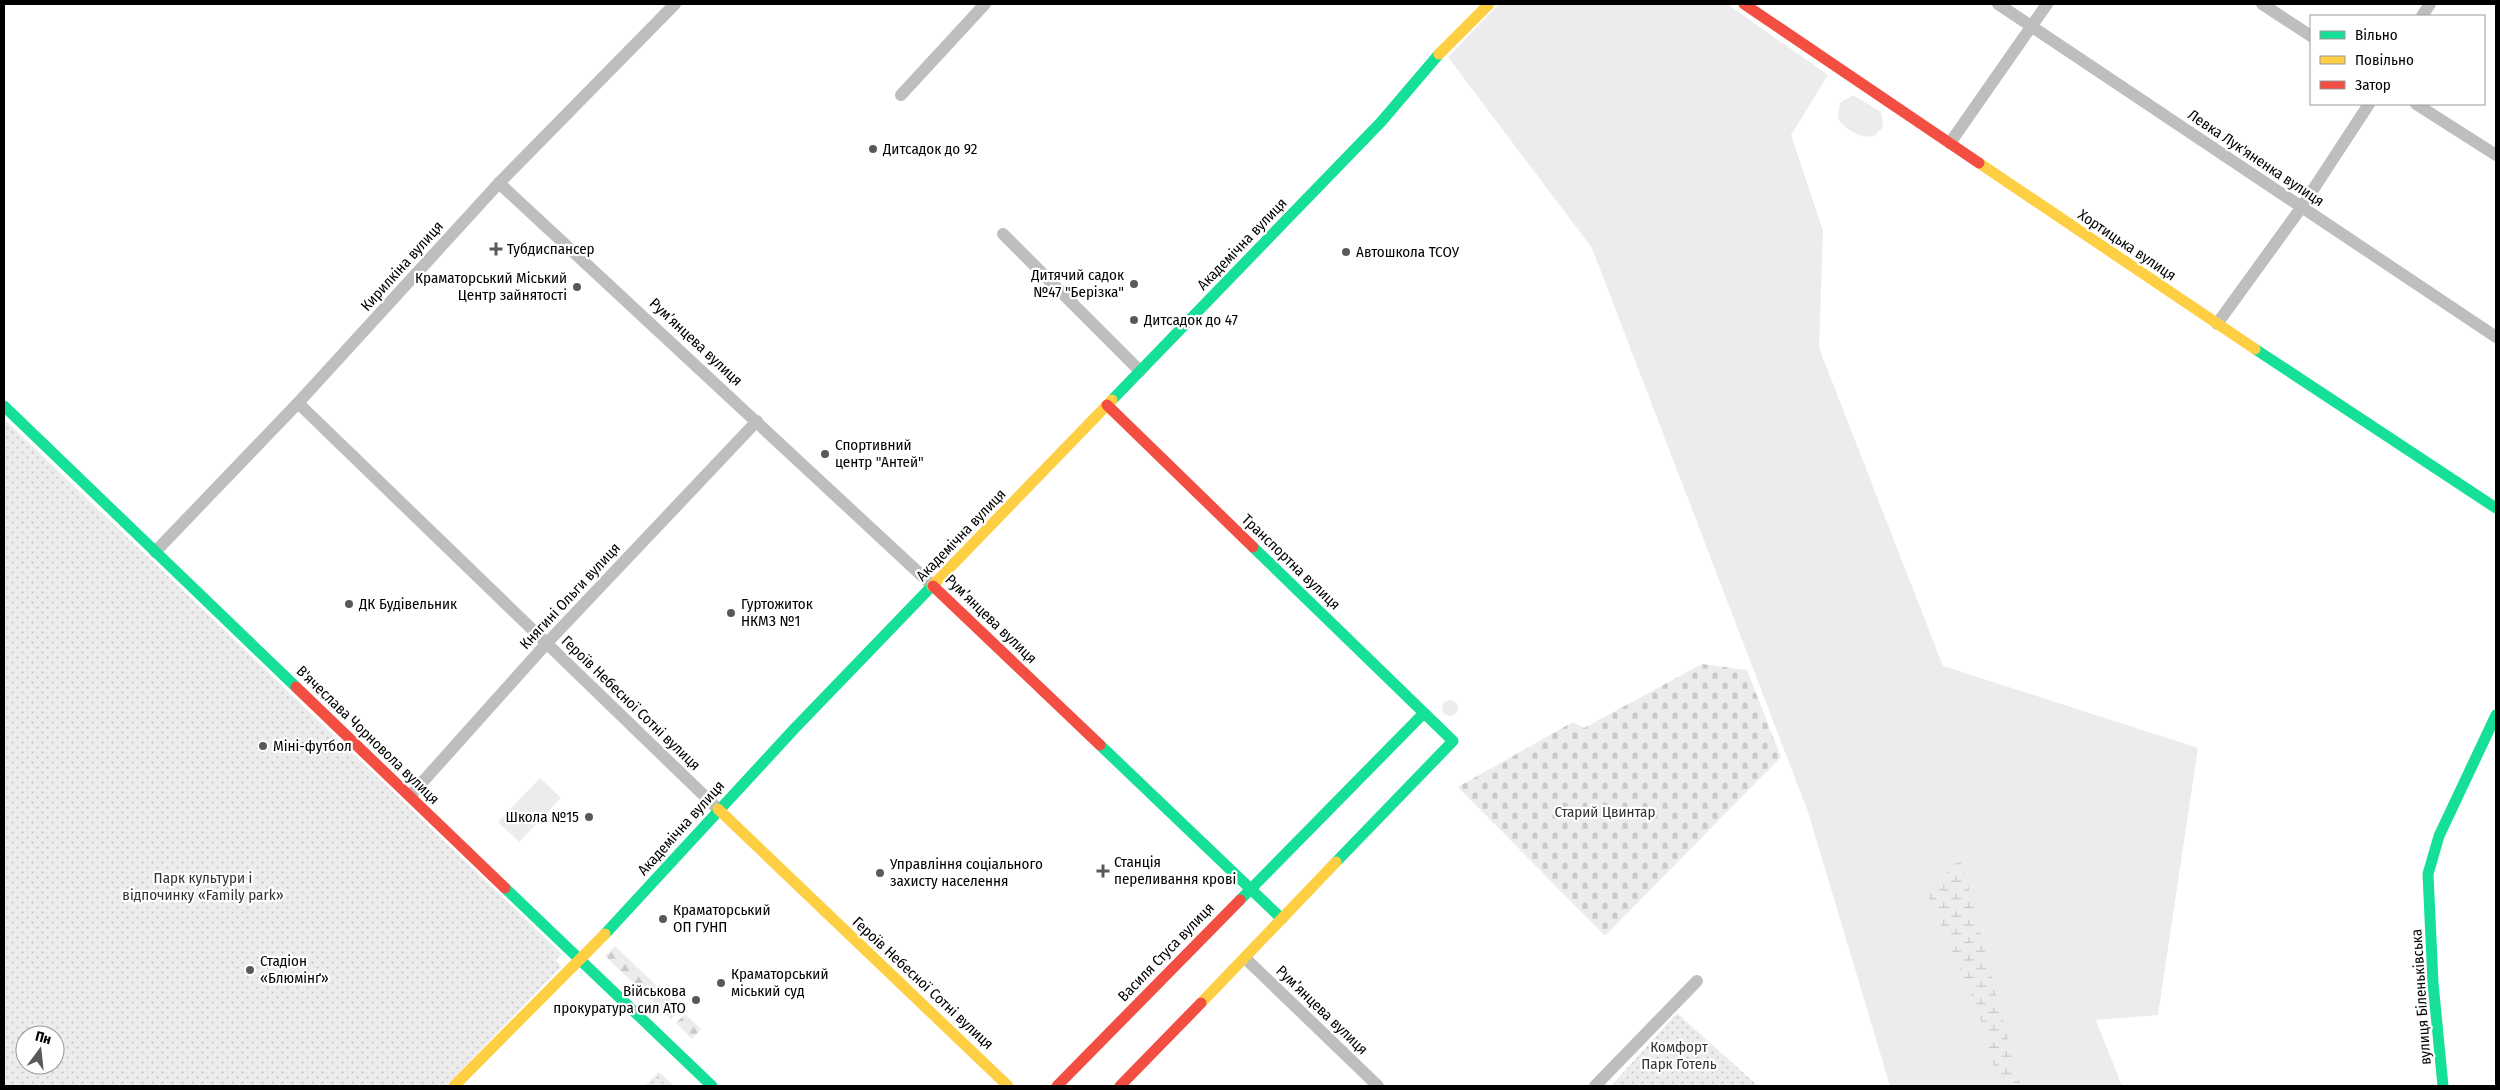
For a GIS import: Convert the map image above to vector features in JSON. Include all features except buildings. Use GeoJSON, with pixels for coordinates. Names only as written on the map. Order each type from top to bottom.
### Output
{"type":"FeatureCollection","features":[{"type":"Feature","properties":{"kind":"street","name":"Кирилкіна вулиця"},"geometry":{"type":"LineString","coordinates":[[155,552],[298,403],[499,183],[675,4]]}},
{"type":"Feature","properties":{"kind":"street"},"geometry":{"type":"LineString","coordinates":[[900,94],[985,4]]}},
{"type":"Feature","properties":{"kind":"street","name":"Академічна вулиця"},"geometry":{"type":"LineString","coordinates":[[454,1086],[580,960],[718,809],[1381,122],[1424,70],[1489,4]]}},
{"type":"Feature","properties":{"kind":"street","name":"Хортицька вулиця"},"geometry":{"type":"LineString","coordinates":[[1744,4],[2217,324],[2496,508]]}},
{"type":"Feature","properties":{"kind":"street","name":"Левка Лук'яненка вулиця"},"geometry":{"type":"LineString","coordinates":[[1998,4],[2496,337]]}},
{"type":"Feature","properties":{"kind":"street"},"geometry":{"type":"LineString","coordinates":[[1950,143],[2047,4]]}},
{"type":"Feature","properties":{"kind":"street"},"geometry":{"type":"LineString","coordinates":[[2262,4],[2310,35]]}},
{"type":"Feature","properties":{"kind":"street"},"geometry":{"type":"LineString","coordinates":[[2423,15],[2430,4]]}},
{"type":"Feature","properties":{"kind":"street"},"geometry":{"type":"LineString","coordinates":[[2217,324],[2301,208],[2368,105]]}},
{"type":"Feature","properties":{"kind":"street"},"geometry":{"type":"LineString","coordinates":[[2418,105],[2496,155]]}},
{"type":"Feature","properties":{"kind":"street","name":"Рум’янцева вулиця"},"geometry":{"type":"LineString","coordinates":[[499,183],[933,586],[1282,919]]}},
{"type":"Feature","properties":{"kind":"street"},"geometry":{"type":"LineString","coordinates":[[1003,234],[1140,371]]}},
{"type":"Feature","properties":{"kind":"street","name":"Героїв Небесної Сотні вулиця"},"geometry":{"type":"LineString","coordinates":[[298,403],[546,644],[1008,1086]]}},
{"type":"Feature","properties":{"kind":"street","name":"Транспортна вулиця"},"geometry":{"type":"LineString","coordinates":[[1107,405],[1454,741],[1282,919]]}},
{"type":"Feature","properties":{"kind":"street","name":"В'ячеслава Чорновола вулиця"},"geometry":{"type":"LineString","coordinates":[[4,406],[712,1086]]}},
{"type":"Feature","properties":{"kind":"street","name":"Княгині Ольги вулиця"},"geometry":{"type":"LineString","coordinates":[[410,796],[546,644],[757,421]]}},
{"type":"Feature","properties":{"kind":"street","name":"Василя Стуса вулиця"},"geometry":{"type":"LineString","coordinates":[[1057,1086],[1424,712]]}},
{"type":"Feature","properties":{"kind":"street","name":"вулиця Біленьківська"},"geometry":{"type":"LineString","coordinates":[[2443,1086],[2433,983],[2428,874],[2439,836],[2496,715]]}},
{"type":"Feature","properties":{"kind":"street"},"geometry":{"type":"LineString","coordinates":[[1120,1086],[1282,919]]}},
{"type":"Feature","properties":{"kind":"street","name":"Рум’янцева вулиця"},"geometry":{"type":"LineString","coordinates":[[1245,958],[1378,1086]]}},
{"type":"Feature","properties":{"kind":"street"},"geometry":{"type":"LineString","coordinates":[[1595,1086],[1697,981]]}},
{"type":"Feature","properties":{"kind":"green space"},"geometry":{"type":"Polygon","coordinates":[[[1499,4],[1727,4],[1828,75],[1791,135],[1823,231],[1819,348],[1943,666],[2198,748],[2158,1015],[2096,1020],[2122,1086],[1890,1086],[1808,812],[1592,248],[1448,57],[1499,4]]]}},
{"type":"Feature","properties":{"kind":"green space"},"geometry":{"type":"Polygon","coordinates":[[[1853,95],[1881,112],[1883,127],[1874,136],[1869,137],[1854,133],[1838,119],[1840,103],[1853,95]]]}},
{"type":"Feature","properties":{"kind":"green space","name":"Парк культури і відпочинку «Family park»"},"geometry":{"type":"Polygon","coordinates":[[[4,419],[562,954],[556,960],[561,967],[446,1086],[4,1086],[4,419]]]}},
{"type":"Feature","properties":{"kind":"green space","name":"Старий Цвинтар"},"geometry":{"type":"Polygon","coordinates":[[[1702,664],[1747,670],[1781,757],[1605,936],[1458,787],[1573,722],[1584,728],[1702,664]]]}},
{"type":"Feature","properties":{"kind":"green space"},"geometry":{"type":"Polygon","coordinates":[[[1447,700],[1453,700],[1458,705],[1456,714],[1447,716],[1442,711],[1442,705],[1447,700]]]}},
{"type":"Feature","properties":{"kind":"green space"},"geometry":{"type":"Polygon","coordinates":[[[540,778],[561,798],[519,842],[498,822],[540,778]]]}},
{"type":"Feature","properties":{"kind":"green space"},"geometry":{"type":"Polygon","coordinates":[[[1961,858],[2020,1086],[2000,1086],[1977,1007],[1927,894],[1961,858]]]}},
{"type":"Feature","properties":{"kind":"green space"},"geometry":{"type":"Polygon","coordinates":[[[615,946],[681,1009],[671,1019],[605,956],[615,946]]]}},
{"type":"Feature","properties":{"kind":"green space","name":"Комфорт Парк Готель"},"geometry":{"type":"Polygon","coordinates":[[[1677,1013],[1758,1086],[1611,1086],[1677,1013]]]}},
{"type":"Feature","properties":{"kind":"green space"},"geometry":{"type":"Polygon","coordinates":[[[685,1014],[701,1029],[692,1039],[676,1023],[685,1014]]]}},
{"type":"Feature","properties":{"kind":"green space"},"geometry":{"type":"Polygon","coordinates":[[[659,1072],[674,1086],[645,1086],[659,1072]]]}},
{"type":"Feature","properties":{"kind":"traffic: fast"},"geometry":{"type":"LineString","coordinates":[[1112,400],[1381,122],[1439,54]]}},
{"type":"Feature","properties":{"kind":"traffic: fast"},"geometry":{"type":"LineString","coordinates":[[2255,349],[2496,508]]}},
{"type":"Feature","properties":{"kind":"traffic: fast"},"geometry":{"type":"LineString","coordinates":[[4,406],[296,687]]}},
{"type":"Feature","properties":{"kind":"traffic: fast"},"geometry":{"type":"LineString","coordinates":[[1253,547],[1453,741],[1336,862]]}},
{"type":"Feature","properties":{"kind":"traffic: fast"},"geometry":{"type":"LineString","coordinates":[[605,934],[795,728],[932,586]]}},
{"type":"Feature","properties":{"kind":"traffic: fast"},"geometry":{"type":"LineString","coordinates":[[1240,900],[1424,713]]}},
{"type":"Feature","properties":{"kind":"traffic: fast"},"geometry":{"type":"LineString","coordinates":[[2443,1086],[2433,983],[2428,874],[2439,836],[2496,715]]}},
{"type":"Feature","properties":{"kind":"traffic: fast"},"geometry":{"type":"LineString","coordinates":[[1100,745],[1282,919]]}},
{"type":"Feature","properties":{"kind":"traffic: fast"},"geometry":{"type":"LineString","coordinates":[[505,888],[712,1086]]}},
{"type":"Feature","properties":{"kind":"traffic: slow"},"geometry":{"type":"LineString","coordinates":[[1439,54],[1489,4]]}},
{"type":"Feature","properties":{"kind":"traffic: slow"},"geometry":{"type":"LineString","coordinates":[[1979,163],[2255,349]]}},
{"type":"Feature","properties":{"kind":"traffic: slow"},"geometry":{"type":"LineString","coordinates":[[932,586],[1112,400]]}},
{"type":"Feature","properties":{"kind":"traffic: slow"},"geometry":{"type":"LineString","coordinates":[[718,809],[1008,1086]]}},
{"type":"Feature","properties":{"kind":"traffic: slow"},"geometry":{"type":"LineString","coordinates":[[1201,1003],[1336,862]]}},
{"type":"Feature","properties":{"kind":"traffic: slow"},"geometry":{"type":"LineString","coordinates":[[454,1086],[605,934]]}},
{"type":"Feature","properties":{"kind":"traffic: jam"},"geometry":{"type":"LineString","coordinates":[[1744,4],[1979,163]]}},
{"type":"Feature","properties":{"kind":"traffic: jam"},"geometry":{"type":"LineString","coordinates":[[1107,405],[1253,547]]}},
{"type":"Feature","properties":{"kind":"traffic: jam"},"geometry":{"type":"LineString","coordinates":[[933,586],[1100,745]]}},
{"type":"Feature","properties":{"kind":"traffic: jam"},"geometry":{"type":"LineString","coordinates":[[296,687],[505,888]]}},
{"type":"Feature","properties":{"kind":"traffic: jam"},"geometry":{"type":"LineString","coordinates":[[1057,1086],[1240,900]]}},
{"type":"Feature","properties":{"kind":"traffic: jam"},"geometry":{"type":"LineString","coordinates":[[1120,1086],[1201,1003]]}},
{"type":"Feature","properties":{"kind":"place","name":"Дитсадок до 92"},"geometry":{"type":"Point","coordinates":[873,149]}},
{"type":"Feature","properties":{"kind":"place","name":"Тубдиспансер"},"geometry":{"type":"Point","coordinates":[496,249]}},
{"type":"Feature","properties":{"kind":"place","name":"Автошкола ТСОУ"},"geometry":{"type":"Point","coordinates":[1346,252]}},
{"type":"Feature","properties":{"kind":"place","name":"Дитячий садок №47 \"Берізка\""},"geometry":{"type":"Point","coordinates":[1134,284]}},
{"type":"Feature","properties":{"kind":"place","name":"Краматорський Міський Центр зайнятості"},"geometry":{"type":"Point","coordinates":[577,287]}},
{"type":"Feature","properties":{"kind":"place","name":"Дитсадок до 47"},"geometry":{"type":"Point","coordinates":[1134,320]}},
{"type":"Feature","properties":{"kind":"place","name":"Спортивний центр \"Антей\""},"geometry":{"type":"Point","coordinates":[825,454]}},
{"type":"Feature","properties":{"kind":"place","name":"ДК Будівельник"},"geometry":{"type":"Point","coordinates":[349,604]}},
{"type":"Feature","properties":{"kind":"place","name":"Гуртожиток НКМЗ №1"},"geometry":{"type":"Point","coordinates":[731,613]}},
{"type":"Feature","properties":{"kind":"place","name":"Міні-футбол"},"geometry":{"type":"Point","coordinates":[263,746]}},
{"type":"Feature","properties":{"kind":"place","name":"Школа №15"},"geometry":{"type":"Point","coordinates":[589,817]}},
{"type":"Feature","properties":{"kind":"place","name":"Станція переливання крові"},"geometry":{"type":"Point","coordinates":[1103,871]}},
{"type":"Feature","properties":{"kind":"place","name":"Управління соціального захисту населення"},"geometry":{"type":"Point","coordinates":[880,873]}},
{"type":"Feature","properties":{"kind":"place","name":"Краматорський ОП ГУНП"},"geometry":{"type":"Point","coordinates":[663,919]}},
{"type":"Feature","properties":{"kind":"place","name":"Стадіон «Блюмінґ»"},"geometry":{"type":"Point","coordinates":[250,970]}},
{"type":"Feature","properties":{"kind":"place","name":"Краматорський міський суд"},"geometry":{"type":"Point","coordinates":[721,983]}},
{"type":"Feature","properties":{"kind":"place","name":"Військова прокуратура сил АТО"},"geometry":{"type":"Point","coordinates":[696,1000]}}]}
